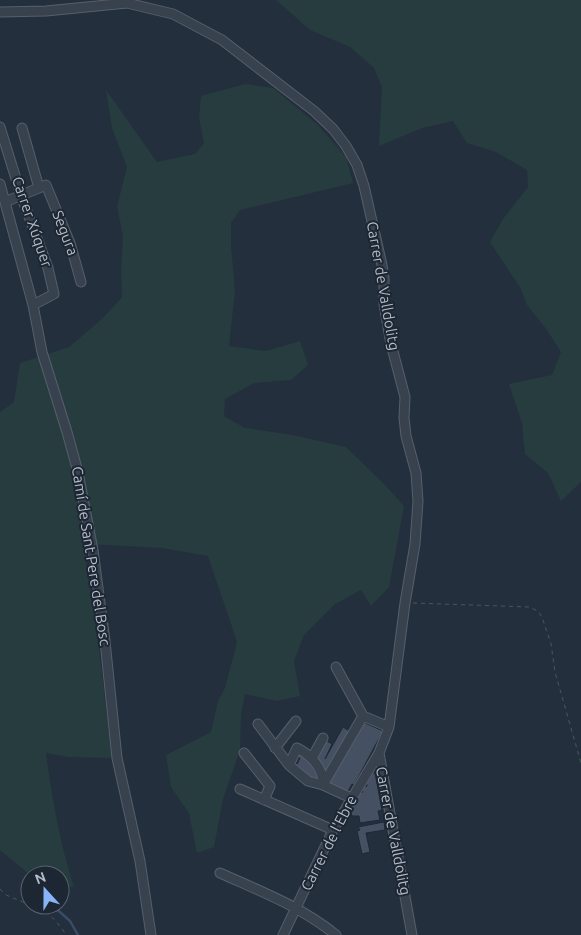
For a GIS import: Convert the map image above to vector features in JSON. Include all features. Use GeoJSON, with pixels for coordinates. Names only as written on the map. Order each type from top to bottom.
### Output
{"type":"FeatureCollection","features":[{"type":"Feature","properties":{"kind":"street","name":"Carrer de Valldolitg"},"geometry":{"type":"LineString","coordinates":[[0,12],[46,11],[127,3],[173,14],[222,40],[314,111],[333,129],[357,165],[364,186],[382,265],[384,304],[391,344],[405,397],[404,418],[406,436],[416,473],[418,501],[415,544],[405,603],[389,727],[379,753],[412,935]]}},
{"type":"Feature","properties":{"kind":"street","name":"Segura"},"geometry":{"type":"LineString","coordinates":[[22,128],[42,186],[70,243],[81,282]]}},
{"type":"Feature","properties":{"kind":"street","name":"Carrer Xúquer"},"geometry":{"type":"LineString","coordinates":[[0,129],[48,268],[54,294],[32,305]]}},
{"type":"Feature","properties":{"kind":"street","name":"Camí de Sant Pere del Bosc"},"geometry":{"type":"LineString","coordinates":[[0,184],[32,305],[42,352],[78,472],[93,550],[106,641],[117,758],[140,861],[151,935]]}},
{"type":"Feature","properties":{"kind":"street"},"geometry":{"type":"LineString","coordinates":[[5,202],[42,186]]}},
{"type":"Feature","properties":{"kind":"street"},"geometry":{"type":"LineString","coordinates":[[336,667],[363,716],[389,727]]}},
{"type":"Feature","properties":{"kind":"street"},"geometry":{"type":"LineString","coordinates":[[323,785],[363,716]]}},
{"type":"Feature","properties":{"kind":"street"},"geometry":{"type":"LineString","coordinates":[[275,748],[296,721]]}},
{"type":"Feature","properties":{"kind":"street"},"geometry":{"type":"LineString","coordinates":[[258,724],[289,765],[308,781],[323,785],[351,798]]}},
{"type":"Feature","properties":{"kind":"street"},"geometry":{"type":"LineString","coordinates":[[312,758],[324,738]]}},
{"type":"Feature","properties":{"kind":"street"},"geometry":{"type":"LineString","coordinates":[[289,765],[297,748],[312,758],[323,777],[323,785]]}},
{"type":"Feature","properties":{"kind":"street"},"geometry":{"type":"LineString","coordinates":[[244,753],[270,786],[264,800]]}},
{"type":"Feature","properties":{"kind":"street","name":"Carrer de l'Ebre"},"geometry":{"type":"LineString","coordinates":[[283,935],[333,830],[379,753]]}},
{"type":"Feature","properties":{"kind":"street"},"geometry":{"type":"LineString","coordinates":[[240,789],[333,830]]}},
{"type":"Feature","properties":{"kind":"street"},"geometry":{"type":"LineString","coordinates":[[220,873],[296,907],[316,919],[336,935]]}},
{"type":"Feature","properties":{"kind":"path"},"geometry":{"type":"LineString","coordinates":[[405,603],[529,607],[538,611],[542,617],[551,644],[555,672],[581,763]]}},
{"type":"Feature","properties":{"kind":"path"},"geometry":{"type":"LineString","coordinates":[[0,889],[6,895],[20,901]]}},
{"type":"Feature","properties":{"kind":"path"},"geometry":{"type":"LineString","coordinates":[[51,915],[66,935]]}},
{"type":"Feature","properties":{"kind":"green space"},"geometry":{"type":"Polygon","coordinates":[[[276,0],[581,0],[581,482],[561,501],[548,473],[525,454],[522,423],[509,384],[552,375],[561,352],[547,330],[527,305],[521,289],[490,242],[503,219],[528,187],[527,170],[496,152],[467,143],[453,121],[422,128],[379,146],[382,88],[374,68],[350,47],[310,30],[276,0]]]}},
{"type":"Feature","properties":{"kind":"green space"},"geometry":{"type":"Polygon","coordinates":[[[245,84],[273,88],[318,125],[346,157],[353,183],[240,210],[231,223],[235,291],[229,346],[266,351],[300,341],[308,365],[291,380],[254,383],[225,399],[224,416],[245,428],[293,435],[346,447],[384,484],[404,506],[389,587],[371,606],[361,590],[335,604],[304,635],[294,661],[300,696],[277,701],[245,694],[241,714],[240,750],[223,799],[214,847],[197,853],[189,813],[171,787],[166,755],[211,732],[218,701],[225,688],[237,642],[208,556],[162,548],[87,544],[86,564],[99,649],[112,758],[68,757],[46,753],[57,821],[68,865],[20,865],[20,867],[0,850],[0,412],[14,402],[20,363],[69,347],[103,318],[122,297],[123,236],[117,206],[127,167],[112,128],[106,90],[157,162],[195,154],[204,143],[199,118],[201,96],[245,84]]]}},
{"type":"Feature","properties":{"kind":"green space"},"geometry":{"type":"Polygon","coordinates":[[[70,872],[74,887],[70,886],[70,872]]]}},
{"type":"Feature","properties":{"kind":"building"},"geometry":{"type":"Polygon","coordinates":[[[363,722],[383,731],[354,785],[352,784],[347,793],[327,783],[363,722]]]}},
{"type":"Feature","properties":{"kind":"building"},"geometry":{"type":"Polygon","coordinates":[[[343,727],[351,732],[326,773],[315,760],[325,740],[332,744],[325,759],[343,727]]]}},
{"type":"Feature","properties":{"kind":"building"},"geometry":{"type":"Polygon","coordinates":[[[298,751],[309,761],[320,780],[309,778],[296,766],[300,758],[296,756],[298,751]]]}},
{"type":"Feature","properties":{"kind":"building"},"geometry":{"type":"Polygon","coordinates":[[[370,773],[375,773],[382,810],[378,811],[380,820],[360,823],[359,816],[352,816],[350,808],[359,793],[363,792],[362,788],[367,786],[366,780],[370,773]]]}},
{"type":"Feature","properties":{"kind":"building"},"geometry":{"type":"Polygon","coordinates":[[[384,822],[385,830],[366,833],[370,852],[362,854],[357,831],[360,830],[358,827],[384,822]]]}},
{"type":"Feature","properties":{"kind":"waterway"},"geometry":{"type":"LineString","coordinates":[[63,915],[70,921],[78,935]]}}]}
